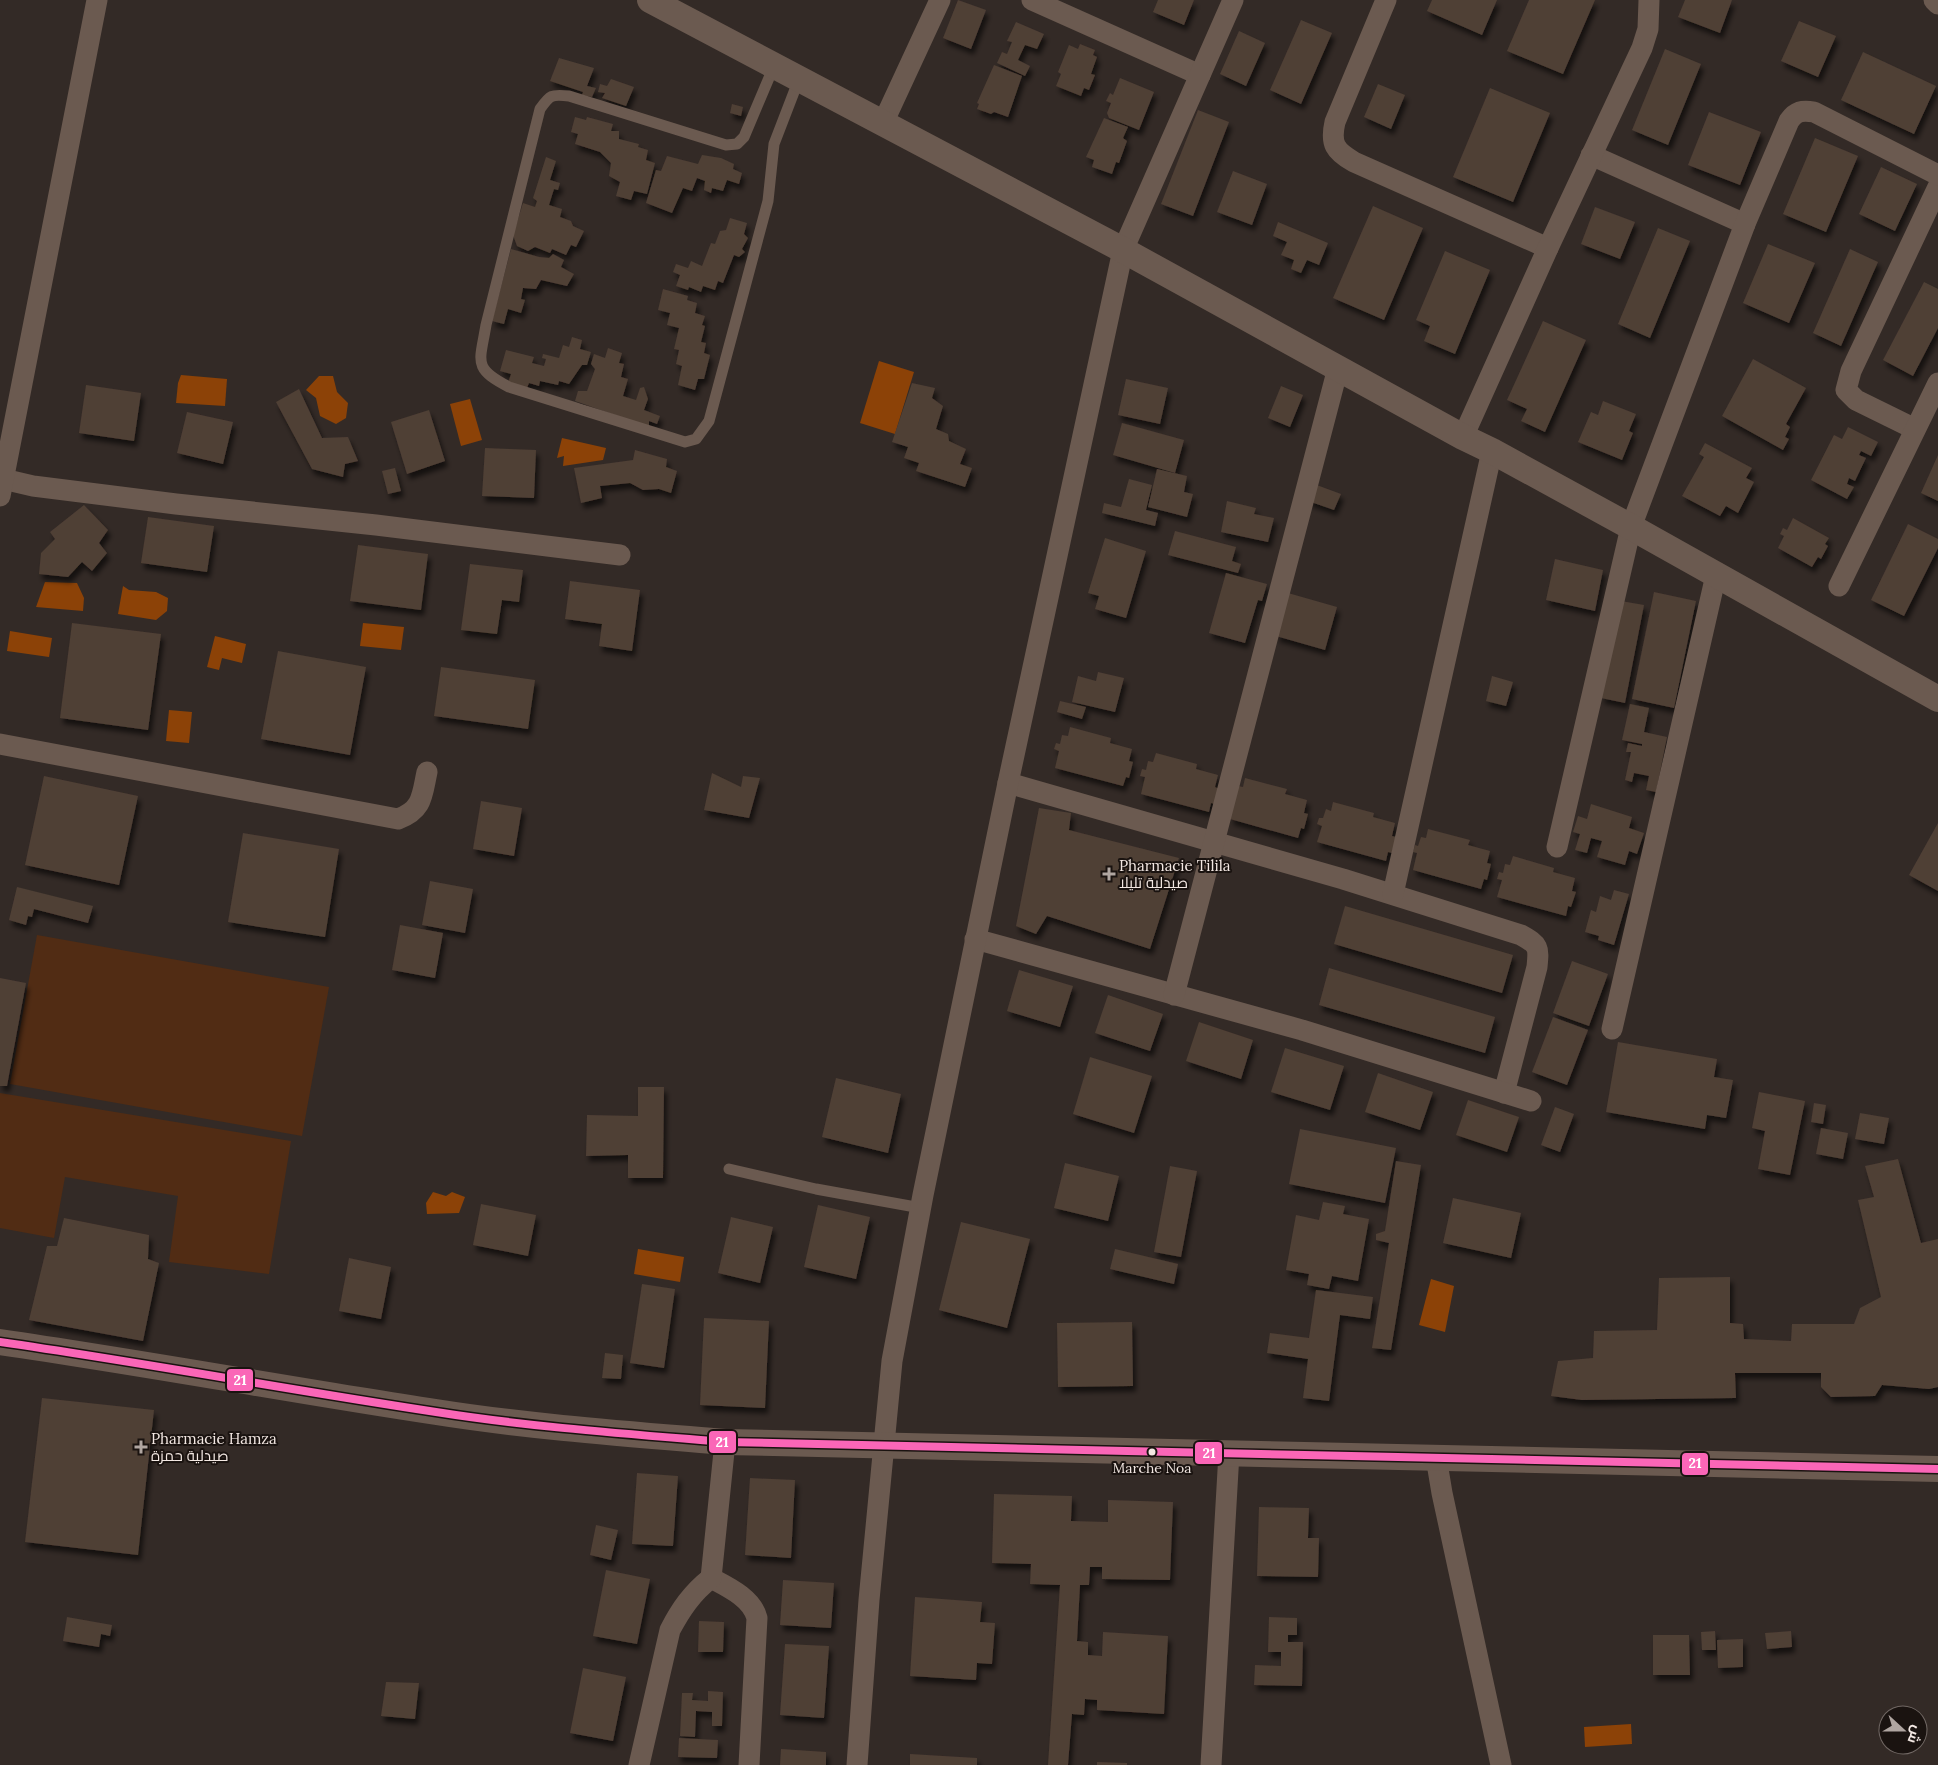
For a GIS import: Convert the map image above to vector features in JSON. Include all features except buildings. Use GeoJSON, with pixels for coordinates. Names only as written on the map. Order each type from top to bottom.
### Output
{"type":"FeatureCollection","features":[{"type":"Feature","properties":{"kind":"street"},"geometry":{"type":"LineString","coordinates":[[97,0],[8,417],[2,488],[33,486],[620,555]]}},
{"type":"Feature","properties":{"kind":"street"},"geometry":{"type":"LineString","coordinates":[[650,0],[1123,250],[1631,527],[1938,699]]}},
{"type":"Feature","properties":{"kind":"street"},"geometry":{"type":"LineString","coordinates":[[883,123],[940,0]]}},
{"type":"Feature","properties":{"kind":"street"},"geometry":{"type":"LineString","coordinates":[[1032,0],[1057,5],[1200,75]]}},
{"type":"Feature","properties":{"kind":"street"},"geometry":{"type":"LineString","coordinates":[[857,1765],[869,1600],[892,1361],[975,939],[1008,784],[1123,250],[1233,0]]}},
{"type":"Feature","properties":{"kind":"street"},"geometry":{"type":"LineString","coordinates":[[1386,0],[1335,122],[1332,134],[1334,146],[1341,155],[1354,162],[1548,248]]}},
{"type":"Feature","properties":{"kind":"street"},"geometry":{"type":"LineString","coordinates":[[1463,437],[1548,248],[1642,48],[1648,28],[1649,0]]}},
{"type":"Feature","properties":{"kind":"street"},"geometry":{"type":"LineString","coordinates":[[1934,0],[1938,4]]}},
{"type":"Feature","properties":{"kind":"street"},"geometry":{"type":"LineString","coordinates":[[1557,847],[1631,527],[1745,224],[1789,121],[1800,111],[1814,112],[1938,175]]}},
{"type":"Feature","properties":{"kind":"street"},"geometry":{"type":"LineString","coordinates":[[1591,155],[1745,224]]}},
{"type":"Feature","properties":{"kind":"street"},"geometry":{"type":"LineString","coordinates":[[1915,429],[1856,400],[1846,390],[1851,371],[1938,188]]}},
{"type":"Feature","properties":{"kind":"street"},"geometry":{"type":"LineString","coordinates":[[1174,995],[1338,368]]}},
{"type":"Feature","properties":{"kind":"street"},"geometry":{"type":"LineString","coordinates":[[1839,586],[1938,383]]}},
{"type":"Feature","properties":{"kind":"street"},"geometry":{"type":"LineString","coordinates":[[1393,894],[1492,452]]}},
{"type":"Feature","properties":{"kind":"street"},"geometry":{"type":"LineString","coordinates":[[1612,1029],[1716,575]]}},
{"type":"Feature","properties":{"kind":"street"},"geometry":{"type":"LineString","coordinates":[[0,744],[398,819],[416,809],[422,800],[427,772]]}},
{"type":"Feature","properties":{"kind":"street"},"geometry":{"type":"LineString","coordinates":[[1008,784],[1393,894],[1521,935],[1537,945],[1539,953],[1504,1093]]}},
{"type":"Feature","properties":{"kind":"street"},"geometry":{"type":"LineString","coordinates":[[975,939],[1302,1030],[1531,1101]]}},
{"type":"Feature","properties":{"kind":"street"},"geometry":{"type":"LineString","coordinates":[[0,1342],[118,1359],[438,1412],[628,1434],[725,1442],[1938,1469]]}},
{"type":"Feature","properties":{"kind":"street"},"geometry":{"type":"LineString","coordinates":[[639,1765],[670,1630],[688,1600],[711,1578],[725,1442]]}},
{"type":"Feature","properties":{"kind":"street"},"geometry":{"type":"LineString","coordinates":[[1212,1765],[1229,1453]]}},
{"type":"Feature","properties":{"kind":"street"},"geometry":{"type":"LineString","coordinates":[[1436,1458],[1501,1765]]}},
{"type":"Feature","properties":{"kind":"street"},"geometry":{"type":"LineString","coordinates":[[711,1578],[751,1603],[757,1618],[749,1765]]}},
{"type":"Feature","properties":{"kind":"lane"},"geometry":{"type":"LineString","coordinates":[[774,66],[744,137],[737,144],[726,145],[569,96],[556,94],[549,97],[540,109],[486,325],[481,357],[485,373],[509,387],[685,442],[696,439],[709,421],[768,201],[774,144],[799,79]]}},
{"type":"Feature","properties":{"kind":"lane"},"geometry":{"type":"LineString","coordinates":[[729,1169],[808,1188],[921,1208]]}},
{"type":"Feature","properties":{"kind":"shaded area"},"geometry":{"type":"Polygon","coordinates":[[[879,361],[914,372],[895,434],[860,423],[879,361]]]}},
{"type":"Feature","properties":{"kind":"shaded area"},"geometry":{"type":"Polygon","coordinates":[[[181,375],[227,379],[225,406],[176,403],[178,383],[181,375]]]}},
{"type":"Feature","properties":{"kind":"shaded area"},"geometry":{"type":"Polygon","coordinates":[[[319,376],[333,376],[337,392],[348,403],[346,418],[336,424],[320,416],[316,398],[306,390],[319,376]]]}},
{"type":"Feature","properties":{"kind":"shaded area"},"geometry":{"type":"Polygon","coordinates":[[[470,399],[482,440],[461,446],[450,404],[470,399]]]}},
{"type":"Feature","properties":{"kind":"shaded area"},"geometry":{"type":"Polygon","coordinates":[[[562,438],[606,448],[603,460],[563,466],[564,456],[557,458],[562,438]]]}},
{"type":"Feature","properties":{"kind":"shaded area"},"geometry":{"type":"Polygon","coordinates":[[[45,582],[77,583],[84,598],[83,611],[36,607],[45,582]]]}},
{"type":"Feature","properties":{"kind":"shaded area"},"geometry":{"type":"Polygon","coordinates":[[[123,586],[129,590],[156,592],[168,598],[167,611],[156,620],[118,614],[123,586]]]}},
{"type":"Feature","properties":{"kind":"shaded area"},"geometry":{"type":"Polygon","coordinates":[[[363,623],[404,627],[401,650],[360,646],[363,623]]]}},
{"type":"Feature","properties":{"kind":"shaded area"},"geometry":{"type":"Polygon","coordinates":[[[10,631],[52,638],[49,657],[7,651],[10,631]]]}},
{"type":"Feature","properties":{"kind":"shaded area"},"geometry":{"type":"Polygon","coordinates":[[[215,636],[246,644],[242,663],[222,658],[219,670],[207,667],[215,636]]]}},
{"type":"Feature","properties":{"kind":"shaded area"},"geometry":{"type":"Polygon","coordinates":[[[169,710],[192,712],[189,743],[166,741],[169,710]]]}},
{"type":"Feature","properties":{"kind":"shaded area"},"geometry":{"type":"Polygon","coordinates":[[[37,935],[329,987],[302,1136],[10,1084],[37,935]]]}},
{"type":"Feature","properties":{"kind":"shaded area"},"geometry":{"type":"Polygon","coordinates":[[[0,1093],[291,1141],[269,1274],[169,1262],[178,1196],[65,1177],[54,1238],[0,1228],[0,1093]]]}},
{"type":"Feature","properties":{"kind":"shaded area"},"geometry":{"type":"Polygon","coordinates":[[[433,1192],[446,1196],[452,1192],[465,1197],[459,1213],[427,1214],[426,1203],[433,1192]]]}},
{"type":"Feature","properties":{"kind":"shaded area"},"geometry":{"type":"Polygon","coordinates":[[[638,1249],[684,1257],[680,1282],[634,1274],[638,1249]]]}},
{"type":"Feature","properties":{"kind":"shaded area"},"geometry":{"type":"Polygon","coordinates":[[[1431,1279],[1454,1286],[1445,1332],[1419,1325],[1431,1279]]]}},
{"type":"Feature","properties":{"kind":"shaded area"},"geometry":{"type":"Polygon","coordinates":[[[1631,1724],[1632,1744],[1585,1747],[1584,1727],[1631,1724]]]}},
{"type":"Feature","properties":{"kind":"transit line","name":"21"},"geometry":{"type":"LineString","coordinates":[[0,1342],[508,1422],[725,1442],[1938,1469]]}},
{"type":"Feature","properties":{"kind":"place","name":"Pharmacie Tilila صيدلية تليلا"},"geometry":{"type":"Point","coordinates":[1109,874]}},
{"type":"Feature","properties":{"kind":"place","name":"Pharmacie Hamza صيدلية حمزة"},"geometry":{"type":"Point","coordinates":[141,1447]}},
{"type":"Feature","properties":{"kind":"place","name":"Marche Noa"},"geometry":{"type":"Point","coordinates":[1152,1452]}}]}
